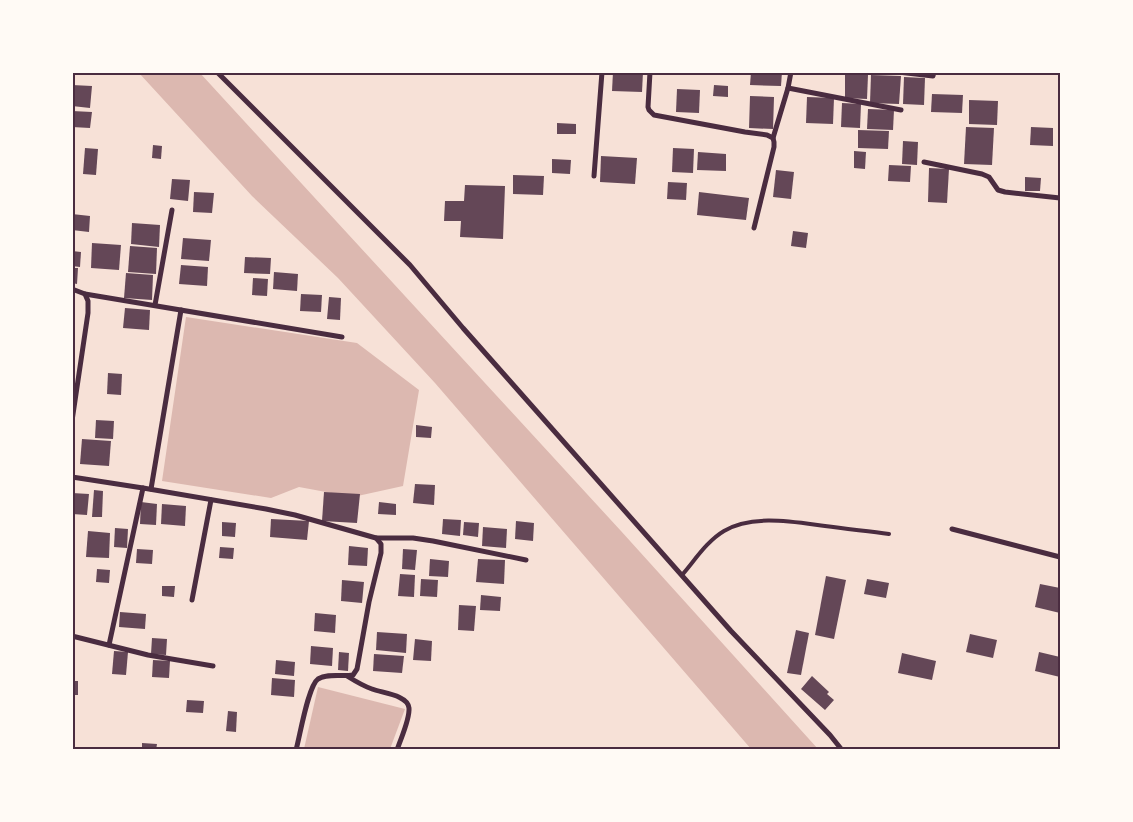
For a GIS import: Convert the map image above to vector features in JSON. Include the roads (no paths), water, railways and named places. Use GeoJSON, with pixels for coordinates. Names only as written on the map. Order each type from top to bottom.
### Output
{"type":"FeatureCollection","features":[{"type":"Feature","properties":{"kind":"street"},"geometry":{"type":"LineString","coordinates":[[217,72],[410,265],[463,328],[682,575],[842,750]]}},
{"type":"Feature","properties":{"kind":"street"},"geometry":{"type":"LineString","coordinates":[[594,176],[602,72]]}},
{"type":"Feature","properties":{"kind":"street"},"geometry":{"type":"LineString","coordinates":[[650,72],[648,107],[654,115],[767,135],[772,138]]}},
{"type":"Feature","properties":{"kind":"street"},"geometry":{"type":"LineString","coordinates":[[754,228],[774,147],[772,138],[788,88],[791,72]]}},
{"type":"Feature","properties":{"kind":"street"},"geometry":{"type":"LineString","coordinates":[[898,72],[933,76],[934,72]]}},
{"type":"Feature","properties":{"kind":"street"},"geometry":{"type":"LineString","coordinates":[[788,88],[901,110]]}},
{"type":"Feature","properties":{"kind":"street"},"geometry":{"type":"LineString","coordinates":[[924,162],[982,174],[989,178],[998,190],[1005,192],[1060,198]]}},
{"type":"Feature","properties":{"kind":"street"},"geometry":{"type":"LineString","coordinates":[[155,305],[172,210]]}},
{"type":"Feature","properties":{"kind":"street"},"geometry":{"type":"LineString","coordinates":[[72,290],[85,294],[342,337]]}},
{"type":"Feature","properties":{"kind":"street"},"geometry":{"type":"LineString","coordinates":[[72,421],[88,313],[88,302],[85,294]]}},
{"type":"Feature","properties":{"kind":"street"},"geometry":{"type":"LineString","coordinates":[[151,489],[181,310]]}},
{"type":"Feature","properties":{"kind":"street"},"geometry":{"type":"LineString","coordinates":[[72,477],[266,509],[295,515],[376,538],[412,538],[434,541],[526,560]]}},
{"type":"Feature","properties":{"kind":"street"},"geometry":{"type":"LineString","coordinates":[[109,645],[143,488]]}},
{"type":"Feature","properties":{"kind":"street"},"geometry":{"type":"LineString","coordinates":[[192,600],[211,500]]}},
{"type":"Feature","properties":{"kind":"street"},"geometry":{"type":"LineString","coordinates":[[952,529],[1060,557]]}},
{"type":"Feature","properties":{"kind":"street"},"geometry":{"type":"LineString","coordinates":[[296,750],[312,686],[317,680],[326,676],[353,675],[358,669],[369,602],[381,553],[381,544],[376,538]]}},
{"type":"Feature","properties":{"kind":"street"},"geometry":{"type":"LineString","coordinates":[[72,636],[148,655],[213,666]]}},
{"type":"Feature","properties":{"kind":"street"},"geometry":{"type":"LineString","coordinates":[[347,676],[373,690],[397,696],[406,701],[409,706],[409,715],[397,750]]}},
{"type":"Feature","properties":{"kind":"lane"},"geometry":{"type":"LineString","coordinates":[[682,575],[713,539],[725,530],[752,522],[774,520],[889,534]]}}]}
